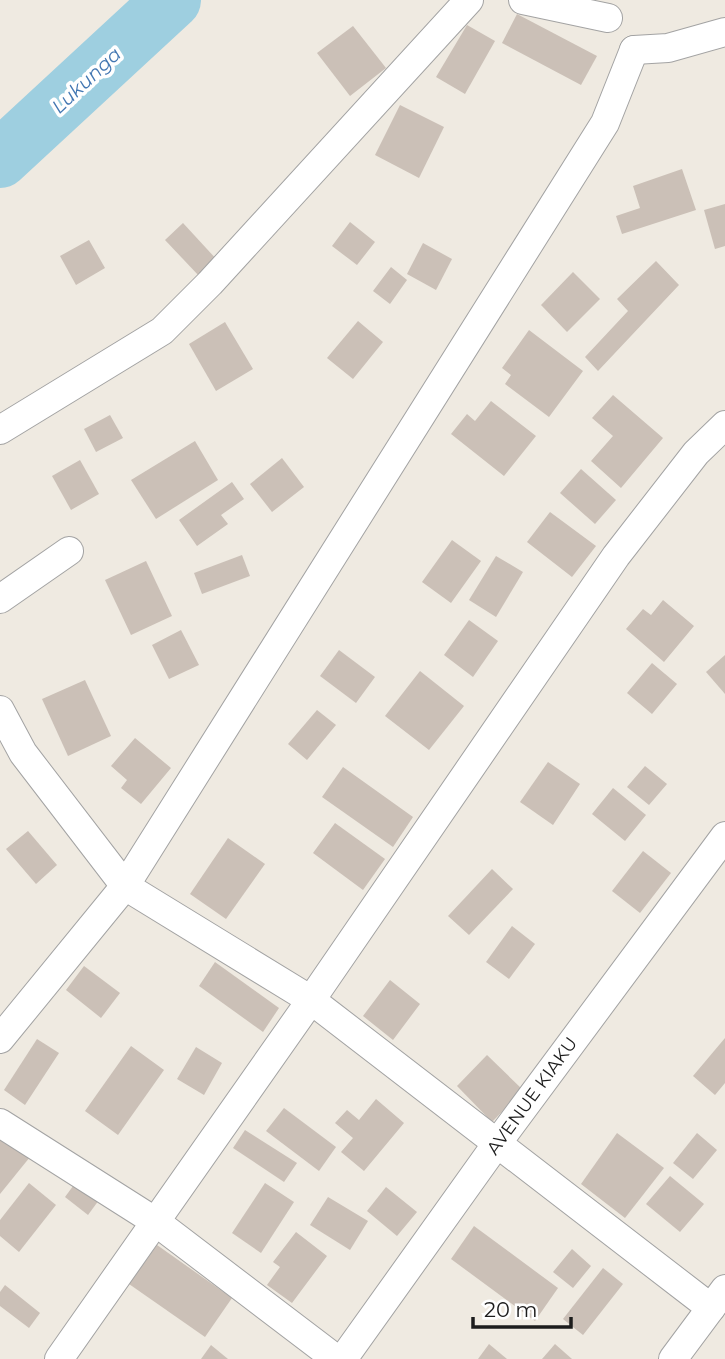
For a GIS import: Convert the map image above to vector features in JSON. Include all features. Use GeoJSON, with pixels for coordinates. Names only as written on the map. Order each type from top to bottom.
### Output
{"type":"FeatureCollection","features":[{"type":"Feature","properties":{"kind":"street"},"geometry":{"type":"LineString","coordinates":[[0,430],[162,331],[469,0]]}},
{"type":"Feature","properties":{"kind":"street"},"geometry":{"type":"LineString","coordinates":[[523,0],[608,9],[634,50]]}},
{"type":"Feature","properties":{"kind":"street"},"geometry":{"type":"LineString","coordinates":[[634,50],[668,48],[725,32]]}},
{"type":"Feature","properties":{"kind":"street"},"geometry":{"type":"LineString","coordinates":[[0,1039],[125,886],[605,123],[634,50]]}},
{"type":"Feature","properties":{"kind":"street"},"geometry":{"type":"LineString","coordinates":[[60,1359],[616,556],[696,453],[725,425]]}},
{"type":"Feature","properties":{"kind":"street"},"geometry":{"type":"LineString","coordinates":[[0,599],[69,551]]}},
{"type":"Feature","properties":{"kind":"street"},"geometry":{"type":"LineString","coordinates":[[0,710],[23,753],[125,886],[311,1000],[498,1142],[718,1298],[673,1359]]}},
{"type":"Feature","properties":{"kind":"street","name":"AVENUE KIAKU"},"geometry":{"type":"LineString","coordinates":[[343,1359],[498,1142],[725,836]]}},
{"type":"Feature","properties":{"kind":"street"},"geometry":{"type":"LineString","coordinates":[[0,1124],[156,1222],[336,1359]]}},
{"type":"Feature","properties":{"kind":"building"},"geometry":{"type":"Polygon","coordinates":[[[517,14],[597,56],[581,85],[502,43],[517,14]]]}},
{"type":"Feature","properties":{"kind":"building"},"geometry":{"type":"Polygon","coordinates":[[[467,25],[495,41],[465,94],[436,77],[467,25]]]}},
{"type":"Feature","properties":{"kind":"building"},"geometry":{"type":"Polygon","coordinates":[[[353,26],[386,68],[350,96],[317,53],[353,26]]]}},
{"type":"Feature","properties":{"kind":"building"},"geometry":{"type":"Polygon","coordinates":[[[400,105],[444,127],[419,178],[375,155],[400,105]]]}},
{"type":"Feature","properties":{"kind":"building"},"geometry":{"type":"Polygon","coordinates":[[[682,169],[696,210],[622,234],[616,216],[640,208],[633,186],[682,169]]]}},
{"type":"Feature","properties":{"kind":"building"},"geometry":{"type":"Polygon","coordinates":[[[725,204],[725,246],[715,249],[704,210],[725,204]]]}},
{"type":"Feature","properties":{"kind":"building"},"geometry":{"type":"Polygon","coordinates":[[[350,222],[375,242],[357,265],[332,246],[350,222]]]}},
{"type":"Feature","properties":{"kind":"building"},"geometry":{"type":"Polygon","coordinates":[[[183,223],[218,261],[200,277],[165,240],[183,223]]]}},
{"type":"Feature","properties":{"kind":"building"},"geometry":{"type":"Polygon","coordinates":[[[89,240],[105,268],[76,285],[60,256],[89,240]]]}},
{"type":"Feature","properties":{"kind":"building"},"geometry":{"type":"Polygon","coordinates":[[[423,243],[452,259],[436,290],[407,274],[423,243]]]}},
{"type":"Feature","properties":{"kind":"building"},"geometry":{"type":"Polygon","coordinates":[[[656,261],[679,285],[598,371],[585,357],[628,311],[617,299],[656,261]]]}},
{"type":"Feature","properties":{"kind":"building"},"geometry":{"type":"Polygon","coordinates":[[[391,267],[407,280],[390,304],[373,291],[391,267]]]}},
{"type":"Feature","properties":{"kind":"building"},"geometry":{"type":"Polygon","coordinates":[[[573,272],[600,299],[567,332],[541,305],[573,272]]]}},
{"type":"Feature","properties":{"kind":"building"},"geometry":{"type":"Polygon","coordinates":[[[358,321],[383,342],[353,379],[327,358],[358,321]]]}},
{"type":"Feature","properties":{"kind":"building"},"geometry":{"type":"Polygon","coordinates":[[[225,322],[253,369],[216,391],[189,344],[225,322]]]}},
{"type":"Feature","properties":{"kind":"building"},"geometry":{"type":"Polygon","coordinates":[[[529,330],[583,371],[549,417],[505,384],[511,375],[502,368],[529,330]]]}},
{"type":"Feature","properties":{"kind":"building"},"geometry":{"type":"Polygon","coordinates":[[[613,395],[663,438],[621,488],[591,461],[613,436],[592,418],[613,395]]]}},
{"type":"Feature","properties":{"kind":"building"},"geometry":{"type":"Polygon","coordinates":[[[491,401],[536,436],[504,476],[451,434],[467,414],[475,421],[491,401]]]}},
{"type":"Feature","properties":{"kind":"building"},"geometry":{"type":"Polygon","coordinates":[[[110,415],[123,438],[96,452],[84,429],[110,415]]]}},
{"type":"Feature","properties":{"kind":"building"},"geometry":{"type":"Polygon","coordinates":[[[195,441],[218,480],[156,519],[131,480],[195,441]]]}},
{"type":"Feature","properties":{"kind":"building"},"geometry":{"type":"Polygon","coordinates":[[[282,458],[304,487],[272,512],[250,484],[282,458]]]}},
{"type":"Feature","properties":{"kind":"building"},"geometry":{"type":"Polygon","coordinates":[[[80,460],[99,494],[71,510],[52,476],[80,460]]]}},
{"type":"Feature","properties":{"kind":"building"},"geometry":{"type":"Polygon","coordinates":[[[581,469],[616,500],[595,524],[560,493],[581,469]]]}},
{"type":"Feature","properties":{"kind":"building"},"geometry":{"type":"Polygon","coordinates":[[[232,482],[244,499],[221,515],[228,524],[197,546],[179,520],[232,482]]]}},
{"type":"Feature","properties":{"kind":"building"},"geometry":{"type":"Polygon","coordinates":[[[550,512],[596,546],[572,577],[527,542],[550,512]]]}},
{"type":"Feature","properties":{"kind":"building"},"geometry":{"type":"Polygon","coordinates":[[[452,540],[481,561],[451,603],[422,582],[452,540]]]}},
{"type":"Feature","properties":{"kind":"building"},"geometry":{"type":"Polygon","coordinates":[[[242,555],[250,576],[202,594],[194,573],[242,555]]]}},
{"type":"Feature","properties":{"kind":"building"},"geometry":{"type":"Polygon","coordinates":[[[496,556],[523,572],[496,617],[469,600],[496,556]]]}},
{"type":"Feature","properties":{"kind":"building"},"geometry":{"type":"Polygon","coordinates":[[[146,561],[172,616],[131,635],[105,580],[146,561]]]}},
{"type":"Feature","properties":{"kind":"building"},"geometry":{"type":"Polygon","coordinates":[[[663,600],[694,626],[664,662],[626,629],[643,609],[651,615],[663,600]]]}},
{"type":"Feature","properties":{"kind":"building"},"geometry":{"type":"Polygon","coordinates":[[[469,620],[498,641],[473,677],[444,655],[469,620]]]}},
{"type":"Feature","properties":{"kind":"building"},"geometry":{"type":"Polygon","coordinates":[[[181,630],[199,665],[169,679],[152,645],[181,630]]]}},
{"type":"Feature","properties":{"kind":"building"},"geometry":{"type":"Polygon","coordinates":[[[339,650],[375,677],[356,703],[320,676],[339,650]]]}},
{"type":"Feature","properties":{"kind":"building"},"geometry":{"type":"Polygon","coordinates":[[[725,655],[725,694],[706,672],[725,655]]]}},
{"type":"Feature","properties":{"kind":"building"},"geometry":{"type":"Polygon","coordinates":[[[652,663],[677,684],[652,714],[627,693],[652,663]]]}},
{"type":"Feature","properties":{"kind":"building"},"geometry":{"type":"Polygon","coordinates":[[[420,671],[464,706],[429,750],[385,716],[420,671]]]}},
{"type":"Feature","properties":{"kind":"building"},"geometry":{"type":"Polygon","coordinates":[[[85,680],[111,736],[68,756],[42,699],[85,680]]]}},
{"type":"Feature","properties":{"kind":"building"},"geometry":{"type":"Polygon","coordinates":[[[317,710],[336,725],[307,760],[288,744],[317,710]]]}},
{"type":"Feature","properties":{"kind":"building"},"geometry":{"type":"Polygon","coordinates":[[[135,738],[171,768],[141,804],[121,788],[127,780],[111,766],[135,738]]]}},
{"type":"Feature","properties":{"kind":"building"},"geometry":{"type":"Polygon","coordinates":[[[548,762],[580,784],[553,825],[520,802],[548,762]]]}},
{"type":"Feature","properties":{"kind":"building"},"geometry":{"type":"Polygon","coordinates":[[[645,766],[667,784],[649,805],[627,787],[645,766]]]}},
{"type":"Feature","properties":{"kind":"building"},"geometry":{"type":"Polygon","coordinates":[[[343,767],[413,817],[393,847],[322,797],[343,767]]]}},
{"type":"Feature","properties":{"kind":"building"},"geometry":{"type":"Polygon","coordinates":[[[613,788],[646,815],[625,841],[592,814],[613,788]]]}},
{"type":"Feature","properties":{"kind":"building"},"geometry":{"type":"Polygon","coordinates":[[[335,823],[385,859],[363,890],[313,853],[335,823]]]}},
{"type":"Feature","properties":{"kind":"building"},"geometry":{"type":"Polygon","coordinates":[[[28,831],[57,865],[36,884],[6,849],[28,831]]]}},
{"type":"Feature","properties":{"kind":"building"},"geometry":{"type":"Polygon","coordinates":[[[228,838],[265,864],[226,919],[190,894],[228,838]]]}},
{"type":"Feature","properties":{"kind":"building"},"geometry":{"type":"Polygon","coordinates":[[[643,851],[671,873],[640,913],[612,891],[643,851]]]}},
{"type":"Feature","properties":{"kind":"building"},"geometry":{"type":"Polygon","coordinates":[[[492,869],[513,889],[469,935],[448,916],[492,869]]]}},
{"type":"Feature","properties":{"kind":"building"},"geometry":{"type":"Polygon","coordinates":[[[512,926],[535,944],[509,979],[486,962],[512,926]]]}},
{"type":"Feature","properties":{"kind":"building"},"geometry":{"type":"Polygon","coordinates":[[[215,962],[279,1008],[263,1032],[199,986],[215,962]]]}},
{"type":"Feature","properties":{"kind":"building"},"geometry":{"type":"Polygon","coordinates":[[[84,966],[120,993],[101,1018],[66,990],[84,966]]]}},
{"type":"Feature","properties":{"kind":"building"},"geometry":{"type":"Polygon","coordinates":[[[390,980],[420,1004],[393,1040],[363,1016],[390,980]]]}},
{"type":"Feature","properties":{"kind":"building"},"geometry":{"type":"Polygon","coordinates":[[[725,1038],[725,1083],[715,1095],[693,1076],[725,1038]]]}},
{"type":"Feature","properties":{"kind":"building"},"geometry":{"type":"Polygon","coordinates":[[[37,1039],[59,1053],[25,1105],[4,1090],[37,1039]]]}},
{"type":"Feature","properties":{"kind":"building"},"geometry":{"type":"Polygon","coordinates":[[[131,1046],[164,1070],[118,1135],[85,1111],[131,1046]]]}},
{"type":"Feature","properties":{"kind":"building"},"geometry":{"type":"Polygon","coordinates":[[[196,1047],[222,1063],[204,1095],[177,1079],[196,1047]]]}},
{"type":"Feature","properties":{"kind":"building"},"geometry":{"type":"Polygon","coordinates":[[[487,1055],[523,1090],[492,1122],[457,1086],[487,1055]]]}},
{"type":"Feature","properties":{"kind":"building"},"geometry":{"type":"Polygon","coordinates":[[[376,1099],[404,1123],[364,1171],[341,1152],[353,1138],[335,1123],[347,1110],[359,1120],[376,1099]]]}},
{"type":"Feature","properties":{"kind":"building"},"geometry":{"type":"Polygon","coordinates":[[[284,1108],[336,1147],[319,1171],[266,1131],[284,1108]]]}},
{"type":"Feature","properties":{"kind":"building"},"geometry":{"type":"Polygon","coordinates":[[[245,1130],[297,1163],[284,1182],[233,1148],[245,1130]]]}},
{"type":"Feature","properties":{"kind":"building"},"geometry":{"type":"Polygon","coordinates":[[[617,1133],[664,1168],[625,1218],[581,1184],[617,1133]]]}},
{"type":"Feature","properties":{"kind":"building"},"geometry":{"type":"Polygon","coordinates":[[[697,1133],[717,1150],[693,1179],[673,1163],[697,1133]]]}},
{"type":"Feature","properties":{"kind":"building"},"geometry":{"type":"Polygon","coordinates":[[[0,1137],[30,1157],[0,1194],[0,1137]]]}},
{"type":"Feature","properties":{"kind":"building"},"geometry":{"type":"Polygon","coordinates":[[[670,1176],[704,1204],[680,1232],[646,1204],[670,1176]]]}},
{"type":"Feature","properties":{"kind":"building"},"geometry":{"type":"Polygon","coordinates":[[[76,1182],[99,1200],[88,1215],[65,1197],[76,1182]]]}},
{"type":"Feature","properties":{"kind":"building"},"geometry":{"type":"Polygon","coordinates":[[[29,1183],[56,1205],[19,1252],[0,1236],[0,1220],[29,1183]]]}},
{"type":"Feature","properties":{"kind":"building"},"geometry":{"type":"Polygon","coordinates":[[[265,1183],[294,1202],[261,1253],[232,1233],[265,1183]]]}},
{"type":"Feature","properties":{"kind":"building"},"geometry":{"type":"Polygon","coordinates":[[[386,1187],[417,1212],[397,1236],[367,1211],[386,1187]]]}},
{"type":"Feature","properties":{"kind":"building"},"geometry":{"type":"Polygon","coordinates":[[[328,1197],[368,1221],[350,1250],[310,1225],[328,1197]]]}},
{"type":"Feature","properties":{"kind":"building"},"geometry":{"type":"Polygon","coordinates":[[[474,1226],[558,1288],[535,1321],[451,1259],[474,1226]]]}},
{"type":"Feature","properties":{"kind":"building"},"geometry":{"type":"Polygon","coordinates":[[[296,1232],[327,1256],[292,1303],[267,1285],[280,1267],[273,1262],[296,1232]]]}},
{"type":"Feature","properties":{"kind":"building"},"geometry":{"type":"Polygon","coordinates":[[[157,1245],[232,1298],[205,1337],[129,1284],[157,1245]]]}},
{"type":"Feature","properties":{"kind":"building"},"geometry":{"type":"Polygon","coordinates":[[[572,1249],[591,1266],[573,1288],[553,1272],[572,1249]]]}},
{"type":"Feature","properties":{"kind":"building"},"geometry":{"type":"Polygon","coordinates":[[[603,1268],[623,1284],[583,1335],[563,1319],[603,1268]]]}},
{"type":"Feature","properties":{"kind":"building"},"geometry":{"type":"Polygon","coordinates":[[[5,1285],[40,1313],[29,1328],[0,1306],[0,1292],[5,1285]]]}},
{"type":"Feature","properties":{"kind":"building"},"geometry":{"type":"Polygon","coordinates":[[[489,1344],[507,1359],[478,1359],[489,1344]]]}},
{"type":"Feature","properties":{"kind":"building"},"geometry":{"type":"Polygon","coordinates":[[[555,1344],[572,1359],[542,1359],[555,1344]]]}},
{"type":"Feature","properties":{"kind":"building"},"geometry":{"type":"Polygon","coordinates":[[[211,1345],[228,1359],[201,1359],[211,1345]]]}},
{"type":"Feature","properties":{"kind":"waterway","name":"Lukunga"},"geometry":{"type":"LineString","coordinates":[[0,159],[172,0]]}}]}
